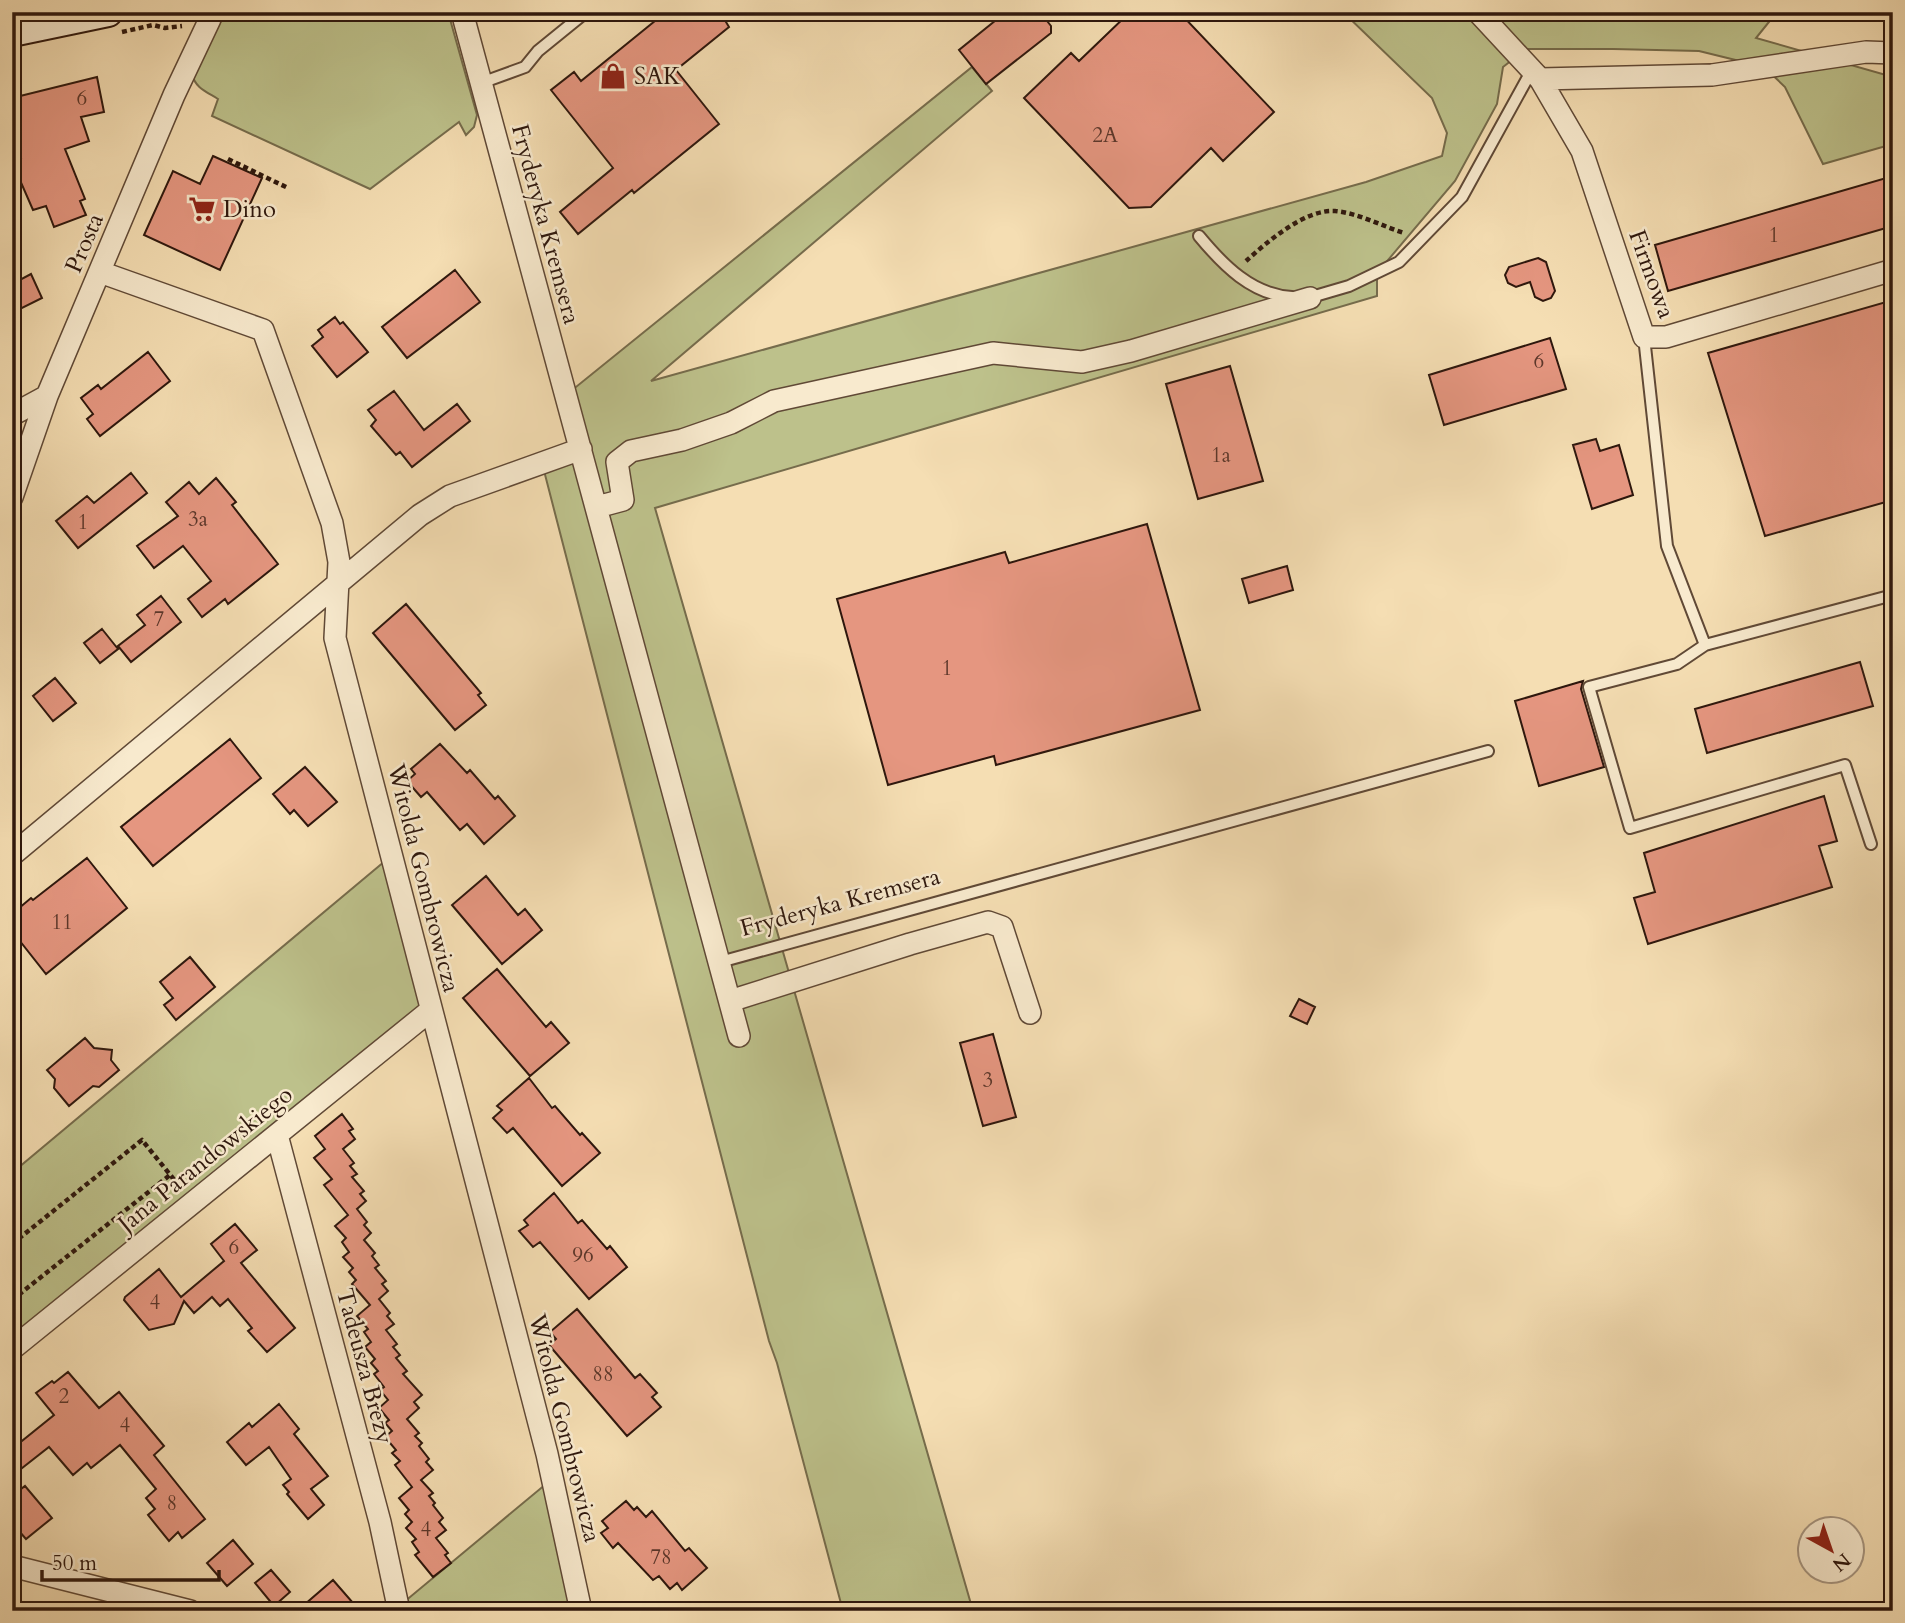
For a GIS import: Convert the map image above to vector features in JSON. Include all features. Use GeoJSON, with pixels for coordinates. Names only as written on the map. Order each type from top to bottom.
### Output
{"type":"FeatureCollection","features":[{"type":"Feature","properties":{"kind":"main road"},"geometry":{"type":"LineString","coordinates":[[12,32],[108,12]]}},
{"type":"Feature","properties":{"kind":"street","name":"Prosta"},"geometry":{"type":"LineString","coordinates":[[12,497],[47,396],[174,95],[210,19],[208,12]]}},
{"type":"Feature","properties":{"kind":"street","name":"Fryderyka Kremsera"},"geometry":{"type":"LineString","coordinates":[[461,12],[720,962]]}},
{"type":"Feature","properties":{"kind":"street","name":"Firmowa"},"geometry":{"type":"LineString","coordinates":[[1478,12],[1537,75],[1582,151],[1644,337],[1666,337],[1893,270]]}},
{"type":"Feature","properties":{"kind":"street"},"geometry":{"type":"LineString","coordinates":[[1537,75],[1712,75],[1866,52],[1893,53]]}},
{"type":"Feature","properties":{"kind":"street","name":"Witolda Gombrowicza"},"geometry":{"type":"LineString","coordinates":[[100,272],[263,330],[332,523],[339,562],[335,638],[547,1454],[580,1611]]}},
{"type":"Feature","properties":{"kind":"street"},"geometry":{"type":"LineString","coordinates":[[597,507],[623,500],[617,462],[631,451],[682,440],[731,423],[774,401],[993,353],[1082,362],[1131,351],[1310,298]]}},
{"type":"Feature","properties":{"kind":"street"},"geometry":{"type":"LineString","coordinates":[[12,415],[47,396]]}},
{"type":"Feature","properties":{"kind":"street"},"geometry":{"type":"LineString","coordinates":[[12,855],[420,515],[450,496],[581,449]]}},
{"type":"Feature","properties":{"kind":"street"},"geometry":{"type":"LineString","coordinates":[[730,1001],[988,922],[1002,927],[1030,1013]]}},
{"type":"Feature","properties":{"kind":"street"},"geometry":{"type":"LineString","coordinates":[[720,962],[739,1035]]}},
{"type":"Feature","properties":{"kind":"street","name":"Jana Parandowskiego"},"geometry":{"type":"LineString","coordinates":[[12,1349],[431,1010]]}},
{"type":"Feature","properties":{"kind":"street","name":"Tadeusza Brezy"},"geometry":{"type":"LineString","coordinates":[[276,1135],[380,1522],[399,1611]]}},
{"type":"Feature","properties":{"kind":"street"},"geometry":{"type":"LineString","coordinates":[[12,1566],[190,1611]]}},
{"type":"Feature","properties":{"kind":"lane"},"geometry":{"type":"LineString","coordinates":[[481,83],[526,67],[538,51],[586,12]]}},
{"type":"Feature","properties":{"kind":"lane"},"geometry":{"type":"LineString","coordinates":[[1199,236],[1219,261],[1259,289],[1284,297],[1310,298],[1349,286],[1399,262],[1462,197],[1527,79],[1537,75]]}},
{"type":"Feature","properties":{"kind":"lane"},"geometry":{"type":"LineString","coordinates":[[1644,337],[1667,546],[1705,645]]}},
{"type":"Feature","properties":{"kind":"lane"},"geometry":{"type":"LineString","coordinates":[[1871,844],[1845,765],[1630,828],[1589,687],[1677,664],[1705,645],[1893,595]]}},
{"type":"Feature","properties":{"kind":"lane","name":"Fryderyka Kremsera"},"geometry":{"type":"LineString","coordinates":[[720,962],[1488,751]]}},
{"type":"Feature","properties":{"kind":"path"},"geometry":{"type":"LineString","coordinates":[[228,159],[288,188]]}},
{"type":"Feature","properties":{"kind":"path"},"geometry":{"type":"LineString","coordinates":[[1233,272],[1283,229],[1333,211],[1421,239]]}},
{"type":"Feature","properties":{"kind":"path"},"geometry":{"type":"LineString","coordinates":[[12,1244],[142,1140],[192,1203]]}},
{"type":"Feature","properties":{"kind":"path"},"geometry":{"type":"LineString","coordinates":[[12,1300],[170,1175]]}},
{"type":"Feature","properties":{"kind":"green space"},"geometry":{"type":"Polygon","coordinates":[[[228,12],[448,12],[477,115],[474,127],[466,135],[459,122],[370,189],[212,116],[218,99],[199,86],[192,74],[228,12]]]}},
{"type":"Feature","properties":{"kind":"green space"},"geometry":{"type":"Polygon","coordinates":[[[1343,12],[1777,12],[1756,38],[1893,77],[1893,144],[1823,164],[1785,87],[1764,67],[1699,51],[1526,49],[1503,67],[1497,104],[1455,181],[1377,273],[1377,296],[655,508],[973,1611],[843,1611],[769,1341],[542,463],[580,449],[566,395],[972,67],[992,91],[651,381],[1366,182],[1442,156],[1447,133],[1432,98],[1343,12]]]}},
{"type":"Feature","properties":{"kind":"green space"},"geometry":{"type":"Polygon","coordinates":[[[391,856],[431,1010],[12,1349],[12,1173],[391,856]]]}},
{"type":"Feature","properties":{"kind":"green space"},"geometry":{"type":"Polygon","coordinates":[[[552,1479],[581,1611],[399,1611],[398,1607],[552,1479]]]}},
{"type":"Feature","properties":{"kind":"building"},"geometry":{"type":"Polygon","coordinates":[[[666,12],[720,12],[729,27],[676,70],[719,124],[634,193],[632,190],[578,234],[560,212],[613,168],[551,90],[574,72],[581,81],[666,12]]]}},
{"type":"Feature","properties":{"kind":"building"},"geometry":{"type":"Polygon","coordinates":[[[1006,12],[1040,12],[1051,26],[1051,33],[986,84],[959,50],[1006,12]]]}},
{"type":"Feature","properties":{"kind":"building"},"geometry":{"type":"Polygon","coordinates":[[[1130,12],[1179,12],[1274,112],[1223,161],[1211,148],[1151,207],[1129,208],[1024,98],[1071,53],[1079,61],[1130,12]]]}},
{"type":"Feature","properties":{"kind":"building"},"geometry":{"type":"Polygon","coordinates":[[[97,77],[104,112],[81,117],[89,141],[65,149],[85,199],[80,201],[86,215],[54,227],[46,206],[33,210],[12,162],[21,158],[13,126],[18,125],[12,98],[97,77]]]}},
{"type":"Feature","properties":{"kind":"building","name":"Dino"},"geometry":{"type":"Polygon","coordinates":[[[213,156],[262,178],[220,270],[144,235],[173,171],[200,184],[213,156]]]}},
{"type":"Feature","properties":{"kind":"building"},"geometry":{"type":"Polygon","coordinates":[[[1893,176],[1893,226],[1668,291],[1655,245],[1893,176]]]}},
{"type":"Feature","properties":{"kind":"building"},"geometry":{"type":"Polygon","coordinates":[[[1538,258],[1546,262],[1555,291],[1551,298],[1543,301],[1535,297],[1530,282],[1516,287],[1508,283],[1505,275],[1509,267],[1538,258]]]}},
{"type":"Feature","properties":{"kind":"building"},"geometry":{"type":"Polygon","coordinates":[[[455,270],[480,302],[407,358],[382,327],[455,270]]]}},
{"type":"Feature","properties":{"kind":"building"},"geometry":{"type":"Polygon","coordinates":[[[31,274],[42,298],[12,313],[12,284],[31,274]]]}},
{"type":"Feature","properties":{"kind":"building"},"geometry":{"type":"Polygon","coordinates":[[[1893,300],[1893,500],[1765,536],[1708,353],[1893,300]]]}},
{"type":"Feature","properties":{"kind":"building"},"geometry":{"type":"Polygon","coordinates":[[[335,317],[340,324],[343,322],[368,352],[337,377],[312,346],[323,337],[318,330],[335,317]]]}},
{"type":"Feature","properties":{"kind":"building"},"geometry":{"type":"Polygon","coordinates":[[[1550,338],[1566,389],[1444,425],[1429,375],[1550,338]]]}},
{"type":"Feature","properties":{"kind":"building"},"geometry":{"type":"Polygon","coordinates":[[[148,352],[170,381],[100,436],[87,419],[93,414],[81,398],[98,385],[101,389],[148,352]]]}},
{"type":"Feature","properties":{"kind":"building"},"geometry":{"type":"Polygon","coordinates":[[[1230,366],[1263,481],[1198,499],[1166,384],[1230,366]]]}},
{"type":"Feature","properties":{"kind":"building"},"geometry":{"type":"Polygon","coordinates":[[[394,391],[424,430],[457,404],[470,421],[412,467],[400,452],[396,455],[371,426],[376,420],[368,410],[394,391]]]}},
{"type":"Feature","properties":{"kind":"building"},"geometry":{"type":"Polygon","coordinates":[[[1596,439],[1600,451],[1619,445],[1633,495],[1592,509],[1573,445],[1596,439]]]}},
{"type":"Feature","properties":{"kind":"building"},"geometry":{"type":"Polygon","coordinates":[[[131,473],[147,493],[78,548],[56,521],[87,496],[94,503],[131,473]]]}},
{"type":"Feature","properties":{"kind":"building"},"geometry":{"type":"Polygon","coordinates":[[[216,478],[236,502],[232,505],[278,564],[228,604],[225,599],[202,617],[188,599],[211,581],[183,546],[154,568],[137,546],[178,516],[166,502],[189,482],[199,494],[216,478]]]}},
{"type":"Feature","properties":{"kind":"building"},"geometry":{"type":"Polygon","coordinates":[[[1147,524],[1200,710],[996,765],[994,756],[888,785],[837,599],[1005,552],[1009,563],[1147,524]]]}},
{"type":"Feature","properties":{"kind":"building"},"geometry":{"type":"Polygon","coordinates":[[[1287,566],[1293,590],[1249,603],[1242,579],[1287,566]]]}},
{"type":"Feature","properties":{"kind":"building"},"geometry":{"type":"Polygon","coordinates":[[[161,596],[181,622],[131,662],[118,646],[145,625],[137,615],[161,596]]]}},
{"type":"Feature","properties":{"kind":"building"},"geometry":{"type":"Polygon","coordinates":[[[406,604],[481,693],[478,695],[486,705],[455,730],[373,633],[406,604]]]}},
{"type":"Feature","properties":{"kind":"building"},"geometry":{"type":"Polygon","coordinates":[[[102,629],[118,649],[100,663],[84,643],[102,629]]]}},
{"type":"Feature","properties":{"kind":"building"},"geometry":{"type":"Polygon","coordinates":[[[1860,662],[1873,706],[1707,753],[1695,709],[1860,662]]]}},
{"type":"Feature","properties":{"kind":"building"},"geometry":{"type":"Polygon","coordinates":[[[55,678],[76,703],[53,721],[33,696],[55,678]]]}},
{"type":"Feature","properties":{"kind":"building"},"geometry":{"type":"Polygon","coordinates":[[[1583,681],[1581,689],[1604,767],[1539,786],[1515,701],[1583,681]]]}},
{"type":"Feature","properties":{"kind":"building"},"geometry":{"type":"Polygon","coordinates":[[[230,739],[261,778],[153,866],[121,827],[230,739]]]}},
{"type":"Feature","properties":{"kind":"building"},"geometry":{"type":"Polygon","coordinates":[[[440,744],[467,773],[470,770],[495,799],[498,796],[515,816],[484,844],[467,824],[460,830],[427,792],[421,797],[407,781],[415,774],[411,769],[440,744]]]}},
{"type":"Feature","properties":{"kind":"building"},"geometry":{"type":"Polygon","coordinates":[[[305,767],[337,802],[308,826],[294,810],[290,814],[273,794],[305,767]]]}},
{"type":"Feature","properties":{"kind":"building"},"geometry":{"type":"Polygon","coordinates":[[[1824,796],[1837,841],[1819,846],[1832,887],[1648,944],[1634,898],[1655,892],[1644,853],[1824,796]]]}},
{"type":"Feature","properties":{"kind":"building"},"geometry":{"type":"Polygon","coordinates":[[[87,858],[127,908],[46,974],[12,931],[12,914],[87,858]]]}},
{"type":"Feature","properties":{"kind":"building"},"geometry":{"type":"Polygon","coordinates":[[[486,876],[518,915],[525,909],[542,930],[502,964],[452,905],[486,876]]]}},
{"type":"Feature","properties":{"kind":"building"},"geometry":{"type":"Polygon","coordinates":[[[190,957],[215,987],[176,1020],[164,1005],[173,998],[160,982],[190,957]]]}},
{"type":"Feature","properties":{"kind":"building"},"geometry":{"type":"Polygon","coordinates":[[[497,969],[546,1027],[551,1022],[569,1043],[530,1076],[463,998],[497,969]]]}},
{"type":"Feature","properties":{"kind":"building"},"geometry":{"type":"Polygon","coordinates":[[[1299,999],[1315,1007],[1307,1024],[1290,1016],[1299,999]]]}},
{"type":"Feature","properties":{"kind":"building"},"geometry":{"type":"Polygon","coordinates":[[[993,1034],[1016,1117],[983,1126],[960,1043],[993,1034]]]}},
{"type":"Feature","properties":{"kind":"building"},"geometry":{"type":"Polygon","coordinates":[[[85,1038],[94,1048],[112,1050],[111,1060],[119,1070],[99,1087],[93,1086],[69,1106],[54,1088],[55,1079],[47,1070],[85,1038]]]}},
{"type":"Feature","properties":{"kind":"building"},"geometry":{"type":"Polygon","coordinates":[[[529,1078],[552,1108],[555,1106],[600,1153],[562,1186],[513,1128],[507,1133],[493,1118],[502,1110],[497,1106],[529,1078]]]}},
{"type":"Feature","properties":{"kind":"building"},"geometry":{"type":"Polygon","coordinates":[[[342,1114],[353,1129],[349,1131],[355,1139],[343,1149],[354,1163],[350,1166],[357,1174],[352,1177],[364,1191],[360,1194],[366,1201],[357,1209],[371,1233],[364,1240],[375,1253],[372,1256],[379,1265],[375,1268],[386,1281],[382,1284],[388,1291],[379,1299],[390,1313],[387,1316],[394,1324],[386,1330],[397,1344],[393,1347],[400,1355],[396,1358],[407,1371],[403,1374],[422,1395],[414,1402],[419,1408],[407,1419],[419,1433],[415,1436],[422,1443],[419,1446],[433,1470],[421,1480],[433,1493],[429,1496],[443,1518],[439,1522],[446,1530],[436,1538],[448,1553],[445,1555],[451,1563],[433,1577],[415,1555],[419,1552],[412,1542],[416,1539],[406,1528],[412,1522],[405,1514],[409,1510],[399,1498],[412,1487],[395,1465],[400,1461],[392,1453],[396,1450],[385,1437],[392,1431],[385,1423],[389,1420],[379,1408],[388,1400],[380,1390],[384,1387],[374,1374],[378,1371],[371,1363],[375,1359],[365,1347],[371,1342],[364,1332],[368,1329],[357,1316],[370,1305],[352,1284],[356,1280],[349,1272],[353,1268],[343,1257],[349,1252],[342,1242],[346,1238],[335,1226],[348,1215],[324,1185],[332,1179],[314,1158],[325,1149],[315,1136],[342,1114]]]}},
{"type":"Feature","properties":{"kind":"building"},"geometry":{"type":"Polygon","coordinates":[[[554,1193],[578,1223],[582,1220],[607,1249],[610,1246],[627,1267],[589,1299],[540,1242],[533,1247],[519,1231],[528,1225],[524,1220],[554,1193]]]}},
{"type":"Feature","properties":{"kind":"building"},"geometry":{"type":"Polygon","coordinates":[[[235,1224],[257,1250],[241,1263],[295,1328],[267,1352],[248,1331],[252,1328],[228,1299],[220,1306],[212,1297],[194,1313],[184,1301],[174,1324],[149,1330],[124,1300],[125,1297],[159,1269],[181,1297],[224,1261],[211,1244],[235,1224]]]}},
{"type":"Feature","properties":{"kind":"building"},"geometry":{"type":"Polygon","coordinates":[[[577,1309],[635,1378],[640,1374],[657,1393],[652,1397],[661,1407],[627,1436],[549,1345],[556,1339],[550,1332],[577,1309]]]}},
{"type":"Feature","properties":{"kind":"building"},"geometry":{"type":"Polygon","coordinates":[[[68,1372],[99,1408],[119,1392],[164,1446],[154,1455],[205,1519],[182,1538],[178,1532],[169,1541],[148,1515],[155,1509],[146,1498],[156,1489],[120,1445],[91,1468],[87,1463],[73,1475],[49,1447],[12,1476],[12,1449],[54,1415],[36,1393],[68,1372]]]}},
{"type":"Feature","properties":{"kind":"building"},"geometry":{"type":"Polygon","coordinates":[[[279,1404],[299,1429],[294,1434],[328,1476],[311,1489],[324,1505],[308,1519],[287,1494],[289,1492],[283,1485],[291,1479],[269,1447],[246,1465],[227,1442],[249,1423],[252,1427],[279,1404]]]}},
{"type":"Feature","properties":{"kind":"building"},"geometry":{"type":"Polygon","coordinates":[[[25,1486],[52,1518],[26,1539],[12,1523],[12,1496],[25,1486]]]}},
{"type":"Feature","properties":{"kind":"building"},"geometry":{"type":"Polygon","coordinates":[[[626,1501],[634,1510],[637,1507],[646,1517],[652,1511],[685,1551],[689,1548],[707,1568],[682,1590],[677,1583],[670,1589],[659,1576],[653,1580],[618,1543],[613,1548],[601,1533],[608,1528],[602,1521],[626,1501]]]}},
{"type":"Feature","properties":{"kind":"building"},"geometry":{"type":"Polygon","coordinates":[[[233,1540],[253,1564],[227,1586],[207,1563],[233,1540]]]}},
{"type":"Feature","properties":{"kind":"building"},"geometry":{"type":"Polygon","coordinates":[[[271,1570],[290,1592],[274,1606],[255,1583],[271,1570]]]}},
{"type":"Feature","properties":{"kind":"building"},"geometry":{"type":"Polygon","coordinates":[[[333,1580],[360,1611],[297,1611],[333,1580]]]}},
{"type":"Feature","properties":{"kind":"place","name":"SAK"},"geometry":{"type":"Point","coordinates":[613,76]}},
{"type":"Feature","properties":{"kind":"place","name":"Dino"},"geometry":{"type":"Point","coordinates":[202,209]}}]}
